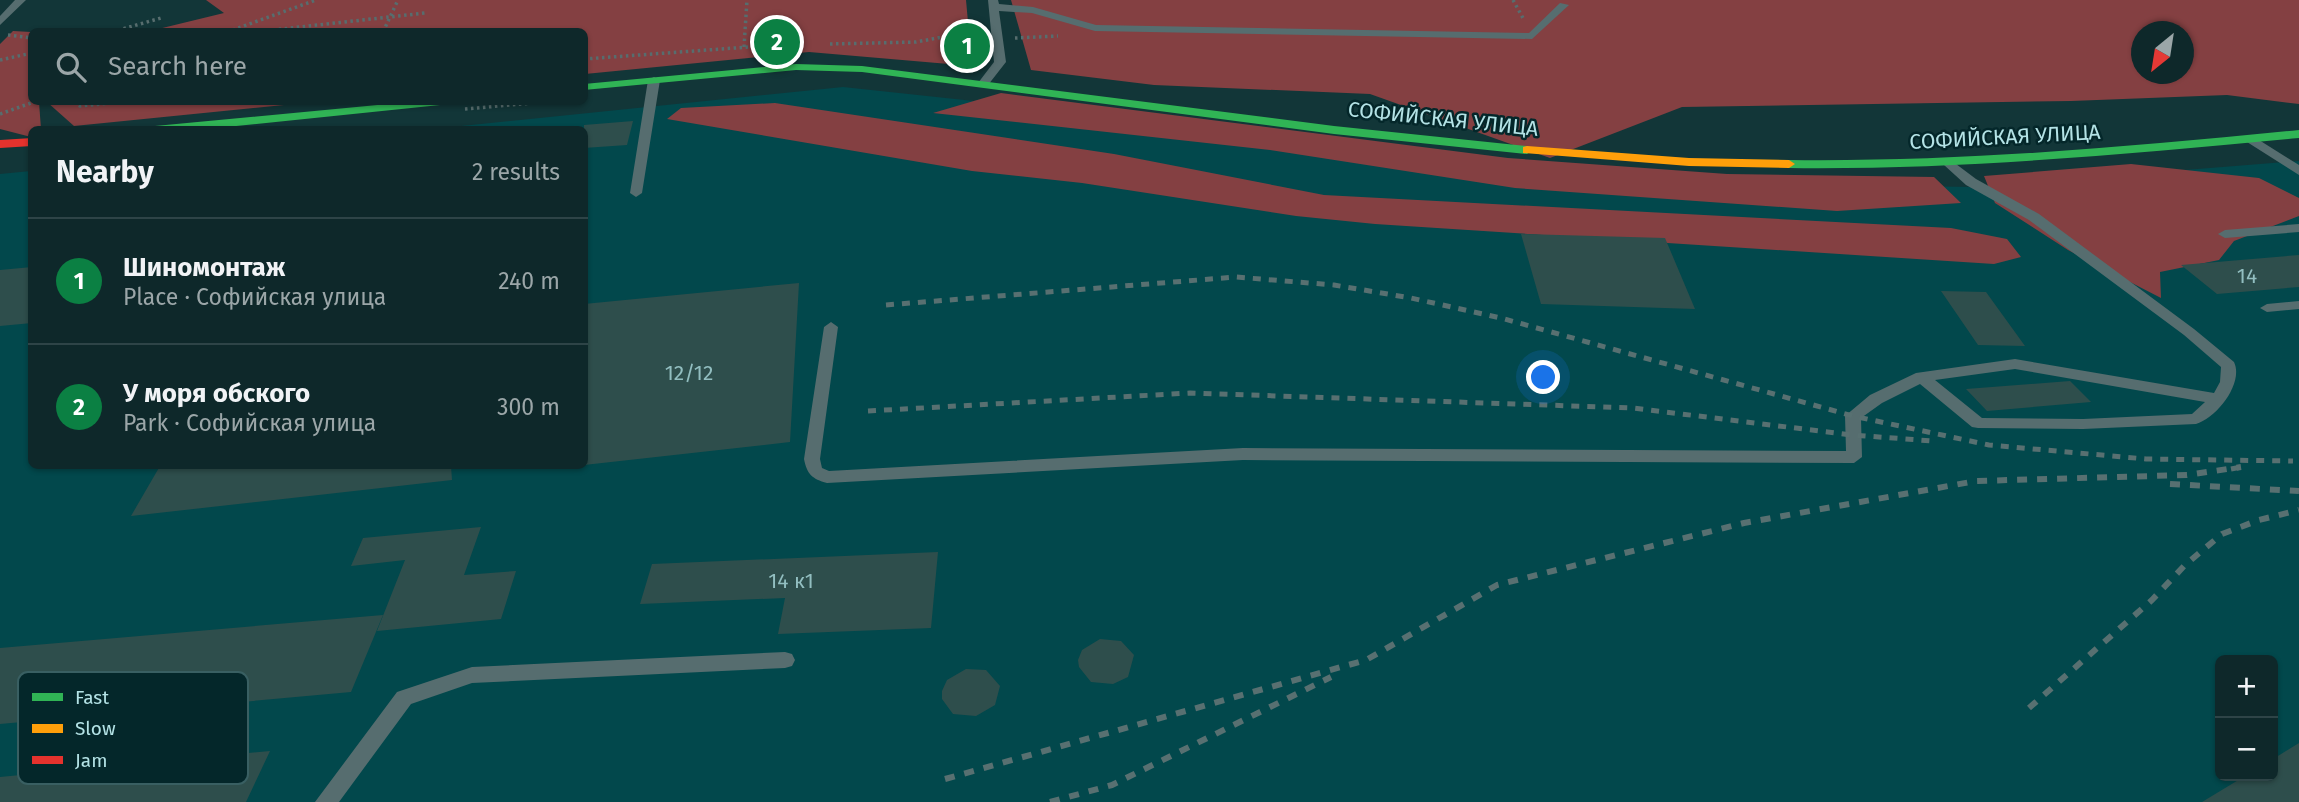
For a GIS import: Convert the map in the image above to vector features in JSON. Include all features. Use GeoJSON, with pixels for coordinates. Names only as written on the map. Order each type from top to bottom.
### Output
{"type":"FeatureCollection","features":[{"type":"Feature","properties":{"kind":"main road","name":"СОФИЙСКАЯ УЛИЦА"},"geometry":{"type":"LineString","coordinates":[[588,87],[796,67],[862,69],[1431,140],[1558,153],[1808,166],[2036,158],[2299,134]]}},
{"type":"Feature","properties":{"kind":"main road"},"geometry":{"type":"LineString","coordinates":[[196,126],[409,105]]}},
{"type":"Feature","properties":{"kind":"main road"},"geometry":{"type":"LineString","coordinates":[[0,144],[28,142]]}},
{"type":"Feature","properties":{"kind":"lane"},"geometry":{"type":"LineString","coordinates":[[0,22],[21,0]]}},
{"type":"Feature","properties":{"kind":"lane"},"geometry":{"type":"LineString","coordinates":[[985,83],[1000,62],[993,4],[1033,10],[1095,28],[1532,36],[1564,5]]}},
{"type":"Feature","properties":{"kind":"lane"},"geometry":{"type":"LineString","coordinates":[[636,192],[654,80]]}},
{"type":"Feature","properties":{"kind":"lane"},"geometry":{"type":"LineString","coordinates":[[2251,139],[2299,171]]}},
{"type":"Feature","properties":{"kind":"lane"},"geometry":{"type":"LineString","coordinates":[[1921,377],[1978,423],[2083,424],[2196,419],[2218,399],[2228,382],[2229,365],[2189,332],[2034,217],[1971,181],[1948,162]]}},
{"type":"Feature","properties":{"kind":"lane"},"geometry":{"type":"LineString","coordinates":[[2225,234],[2299,228]]}},
{"type":"Feature","properties":{"kind":"lane"},"geometry":{"type":"LineString","coordinates":[[2267,308],[2299,305]]}},
{"type":"Feature","properties":{"kind":"lane"},"geometry":{"type":"LineString","coordinates":[[831,327],[812,459],[815,471],[827,477],[1243,454],[1854,457],[1853,416],[1876,399],[1921,377],[2015,364],[2218,399]]}},
{"type":"Feature","properties":{"kind":"lane"},"geometry":{"type":"LineString","coordinates":[[326,802],[404,698],[472,675],[785,660]]}},
{"type":"Feature","properties":{"kind":"path"},"geometry":{"type":"LineString","coordinates":[[238,28],[316,0]]}},
{"type":"Feature","properties":{"kind":"path"},"geometry":{"type":"LineString","coordinates":[[385,28],[398,0]]}},
{"type":"Feature","properties":{"kind":"path"},"geometry":{"type":"LineString","coordinates":[[742,58],[747,0]]}},
{"type":"Feature","properties":{"kind":"path"},"geometry":{"type":"LineString","coordinates":[[291,28],[425,13]]}},
{"type":"Feature","properties":{"kind":"path"},"geometry":{"type":"LineString","coordinates":[[125,28],[161,18]]}},
{"type":"Feature","properties":{"kind":"path"},"geometry":{"type":"LineString","coordinates":[[820,44],[916,42],[943,37],[1069,36],[1095,28]]}},
{"type":"Feature","properties":{"kind":"path"},"geometry":{"type":"LineString","coordinates":[[0,35],[28,38]]}},
{"type":"Feature","properties":{"kind":"path"},"geometry":{"type":"LineString","coordinates":[[588,59],[744,45],[781,45]]}},
{"type":"Feature","properties":{"kind":"path"},"geometry":{"type":"LineString","coordinates":[[0,60],[28,54]]}},
{"type":"Feature","properties":{"kind":"path"},"geometry":{"type":"LineString","coordinates":[[0,114],[28,104]]}},
{"type":"Feature","properties":{"kind":"shaded area"},"geometry":{"type":"Polygon","coordinates":[[[206,0],[966,0],[972,66],[809,52],[588,74],[588,28],[162,28],[224,13],[206,0]]]}},
{"type":"Feature","properties":{"kind":"shaded area"},"geometry":{"type":"Polygon","coordinates":[[[1011,0],[2299,0],[2299,104],[2227,95],[2071,101],[1682,107],[1550,158],[1370,94],[1154,85],[1031,70],[1011,0]]]}},
{"type":"Feature","properties":{"kind":"shaded area"},"geometry":{"type":"Polygon","coordinates":[[[13,31],[28,32],[28,105],[39,105],[41,126],[28,126],[28,136],[0,129],[0,44],[13,31]]]}},
{"type":"Feature","properties":{"kind":"shaded area"},"geometry":{"type":"Polygon","coordinates":[[[843,87],[1736,183],[1972,187],[2299,161],[2299,802],[0,802],[0,174],[28,171],[28,469],[588,469],[588,126],[461,126],[843,87]]]}},
{"type":"Feature","properties":{"kind":"shaded area"},"geometry":{"type":"Polygon","coordinates":[[[1001,93],[1508,158],[1727,174],[1934,177],[1961,203],[1837,211],[1515,188],[1270,150],[933,113],[1001,93]]]}},
{"type":"Feature","properties":{"kind":"shaded area"},"geometry":{"type":"Polygon","coordinates":[[[775,103],[1114,154],[1324,195],[1951,228],[2007,239],[2021,257],[1994,264],[1375,224],[1296,216],[1082,183],[972,171],[667,119],[681,108],[775,103]]]}},
{"type":"Feature","properties":{"kind":"shaded area"},"geometry":{"type":"Polygon","coordinates":[[[50,105],[284,105],[74,126],[50,105]]]}},
{"type":"Feature","properties":{"kind":"shaded area"},"geometry":{"type":"Polygon","coordinates":[[[2131,164],[2259,178],[2299,198],[2299,216],[2234,241],[2219,260],[2160,272],[2161,298],[2068,250],[1995,203],[1984,176],[2131,164]]]}},
{"type":"Feature","properties":{"kind":"building"},"geometry":{"type":"Polygon","coordinates":[[[633,121],[627,145],[588,148],[588,126],[584,125],[633,121]]]}},
{"type":"Feature","properties":{"kind":"building"},"geometry":{"type":"Polygon","coordinates":[[[1521,234],[1665,238],[1695,309],[1541,304],[1521,234]]]}},
{"type":"Feature","properties":{"kind":"building"},"geometry":{"type":"Polygon","coordinates":[[[2299,255],[2299,287],[2217,294],[2181,265],[2299,255]]]}},
{"type":"Feature","properties":{"kind":"building"},"geometry":{"type":"Polygon","coordinates":[[[28,267],[28,323],[0,326],[0,270],[28,267]]]}},
{"type":"Feature","properties":{"kind":"building"},"geometry":{"type":"Polygon","coordinates":[[[799,283],[790,442],[588,465],[588,304],[799,283]]]}},
{"type":"Feature","properties":{"kind":"building"},"geometry":{"type":"Polygon","coordinates":[[[1941,291],[1986,292],[2025,346],[1978,345],[1941,291]]]}},
{"type":"Feature","properties":{"kind":"building"},"geometry":{"type":"Polygon","coordinates":[[[2070,381],[2091,402],[1987,411],[1966,389],[2070,381]]]}},
{"type":"Feature","properties":{"kind":"building"},"geometry":{"type":"Polygon","coordinates":[[[158,469],[451,469],[452,480],[131,516],[158,469]]]}},
{"type":"Feature","properties":{"kind":"building"},"geometry":{"type":"Polygon","coordinates":[[[481,527],[464,575],[516,571],[501,619],[377,631],[405,560],[351,566],[363,538],[481,527]]]}},
{"type":"Feature","properties":{"kind":"building"},"geometry":{"type":"Polygon","coordinates":[[[938,552],[931,628],[778,634],[785,598],[640,604],[652,564],[938,552]]]}},
{"type":"Feature","properties":{"kind":"building"},"geometry":{"type":"Polygon","coordinates":[[[383,615],[351,692],[248,701],[248,672],[18,672],[18,722],[0,724],[0,648],[383,615]]]}},
{"type":"Feature","properties":{"kind":"building"},"geometry":{"type":"Polygon","coordinates":[[[1100,639],[1121,641],[1134,655],[1128,677],[1113,684],[1091,682],[1079,667],[1078,660],[1082,650],[1100,639]]]}},
{"type":"Feature","properties":{"kind":"building"},"geometry":{"type":"Polygon","coordinates":[[[966,669],[986,670],[1000,686],[995,705],[976,716],[953,714],[942,699],[947,680],[966,669]]]}},
{"type":"Feature","properties":{"kind":"building"},"geometry":{"type":"Polygon","coordinates":[[[2299,743],[2299,802],[2202,802],[2237,781],[2278,781],[2278,756],[2299,743]]]}},
{"type":"Feature","properties":{"kind":"building"},"geometry":{"type":"Polygon","coordinates":[[[270,751],[246,802],[0,802],[0,777],[18,775],[18,784],[248,784],[248,753],[270,751]]]}},
{"type":"Feature","properties":{"kind":"railway"},"geometry":{"type":"LineString","coordinates":[[886,305],[1236,277],[1334,285],[1411,298],[1501,318],[1853,416],[1989,445],[2146,459],[2293,461]]}},
{"type":"Feature","properties":{"kind":"railway"},"geometry":{"type":"LineString","coordinates":[[868,411],[1190,393],[1633,408],[1852,435],[1933,441]]}},
{"type":"Feature","properties":{"kind":"railway"},"geometry":{"type":"LineString","coordinates":[[945,779],[1366,660],[1497,585],[1744,523],[1976,481],[2187,475],[2241,467],[2231,469]]}},
{"type":"Feature","properties":{"kind":"railway"},"geometry":{"type":"LineString","coordinates":[[2170,484],[2299,491]]}},
{"type":"Feature","properties":{"kind":"railway"},"geometry":{"type":"LineString","coordinates":[[2029,708],[2152,600],[2185,565],[2222,534],[2259,520],[2299,510]]}},
{"type":"Feature","properties":{"kind":"railway"},"geometry":{"type":"LineString","coordinates":[[1050,802],[1112,785],[1331,677]]}},
{"type":"Feature","properties":{"kind":"traffic: fast"},"geometry":{"type":"LineString","coordinates":[[588,87],[796,67],[862,69],[1334,130],[1527,150]]}},
{"type":"Feature","properties":{"kind":"traffic: fast"},"geometry":{"type":"LineString","coordinates":[[196,126],[409,105]]}},
{"type":"Feature","properties":{"kind":"traffic: fast"},"geometry":{"type":"LineString","coordinates":[[1789,164],[1981,161],[2299,134]]}},
{"type":"Feature","properties":{"kind":"traffic: slow"},"geometry":{"type":"LineString","coordinates":[[1527,150],[1689,162],[1789,164]]}},
{"type":"Feature","properties":{"kind":"traffic: jam"},"geometry":{"type":"LineString","coordinates":[[0,144],[28,142]]}},
{"type":"Feature","properties":{"kind":"place","name":"У моря обского"},"geometry":{"type":"Point","coordinates":[777,42]}},
{"type":"Feature","properties":{"kind":"place","name":"Шиномонтаж"},"geometry":{"type":"Point","coordinates":[967,46]}}]}
